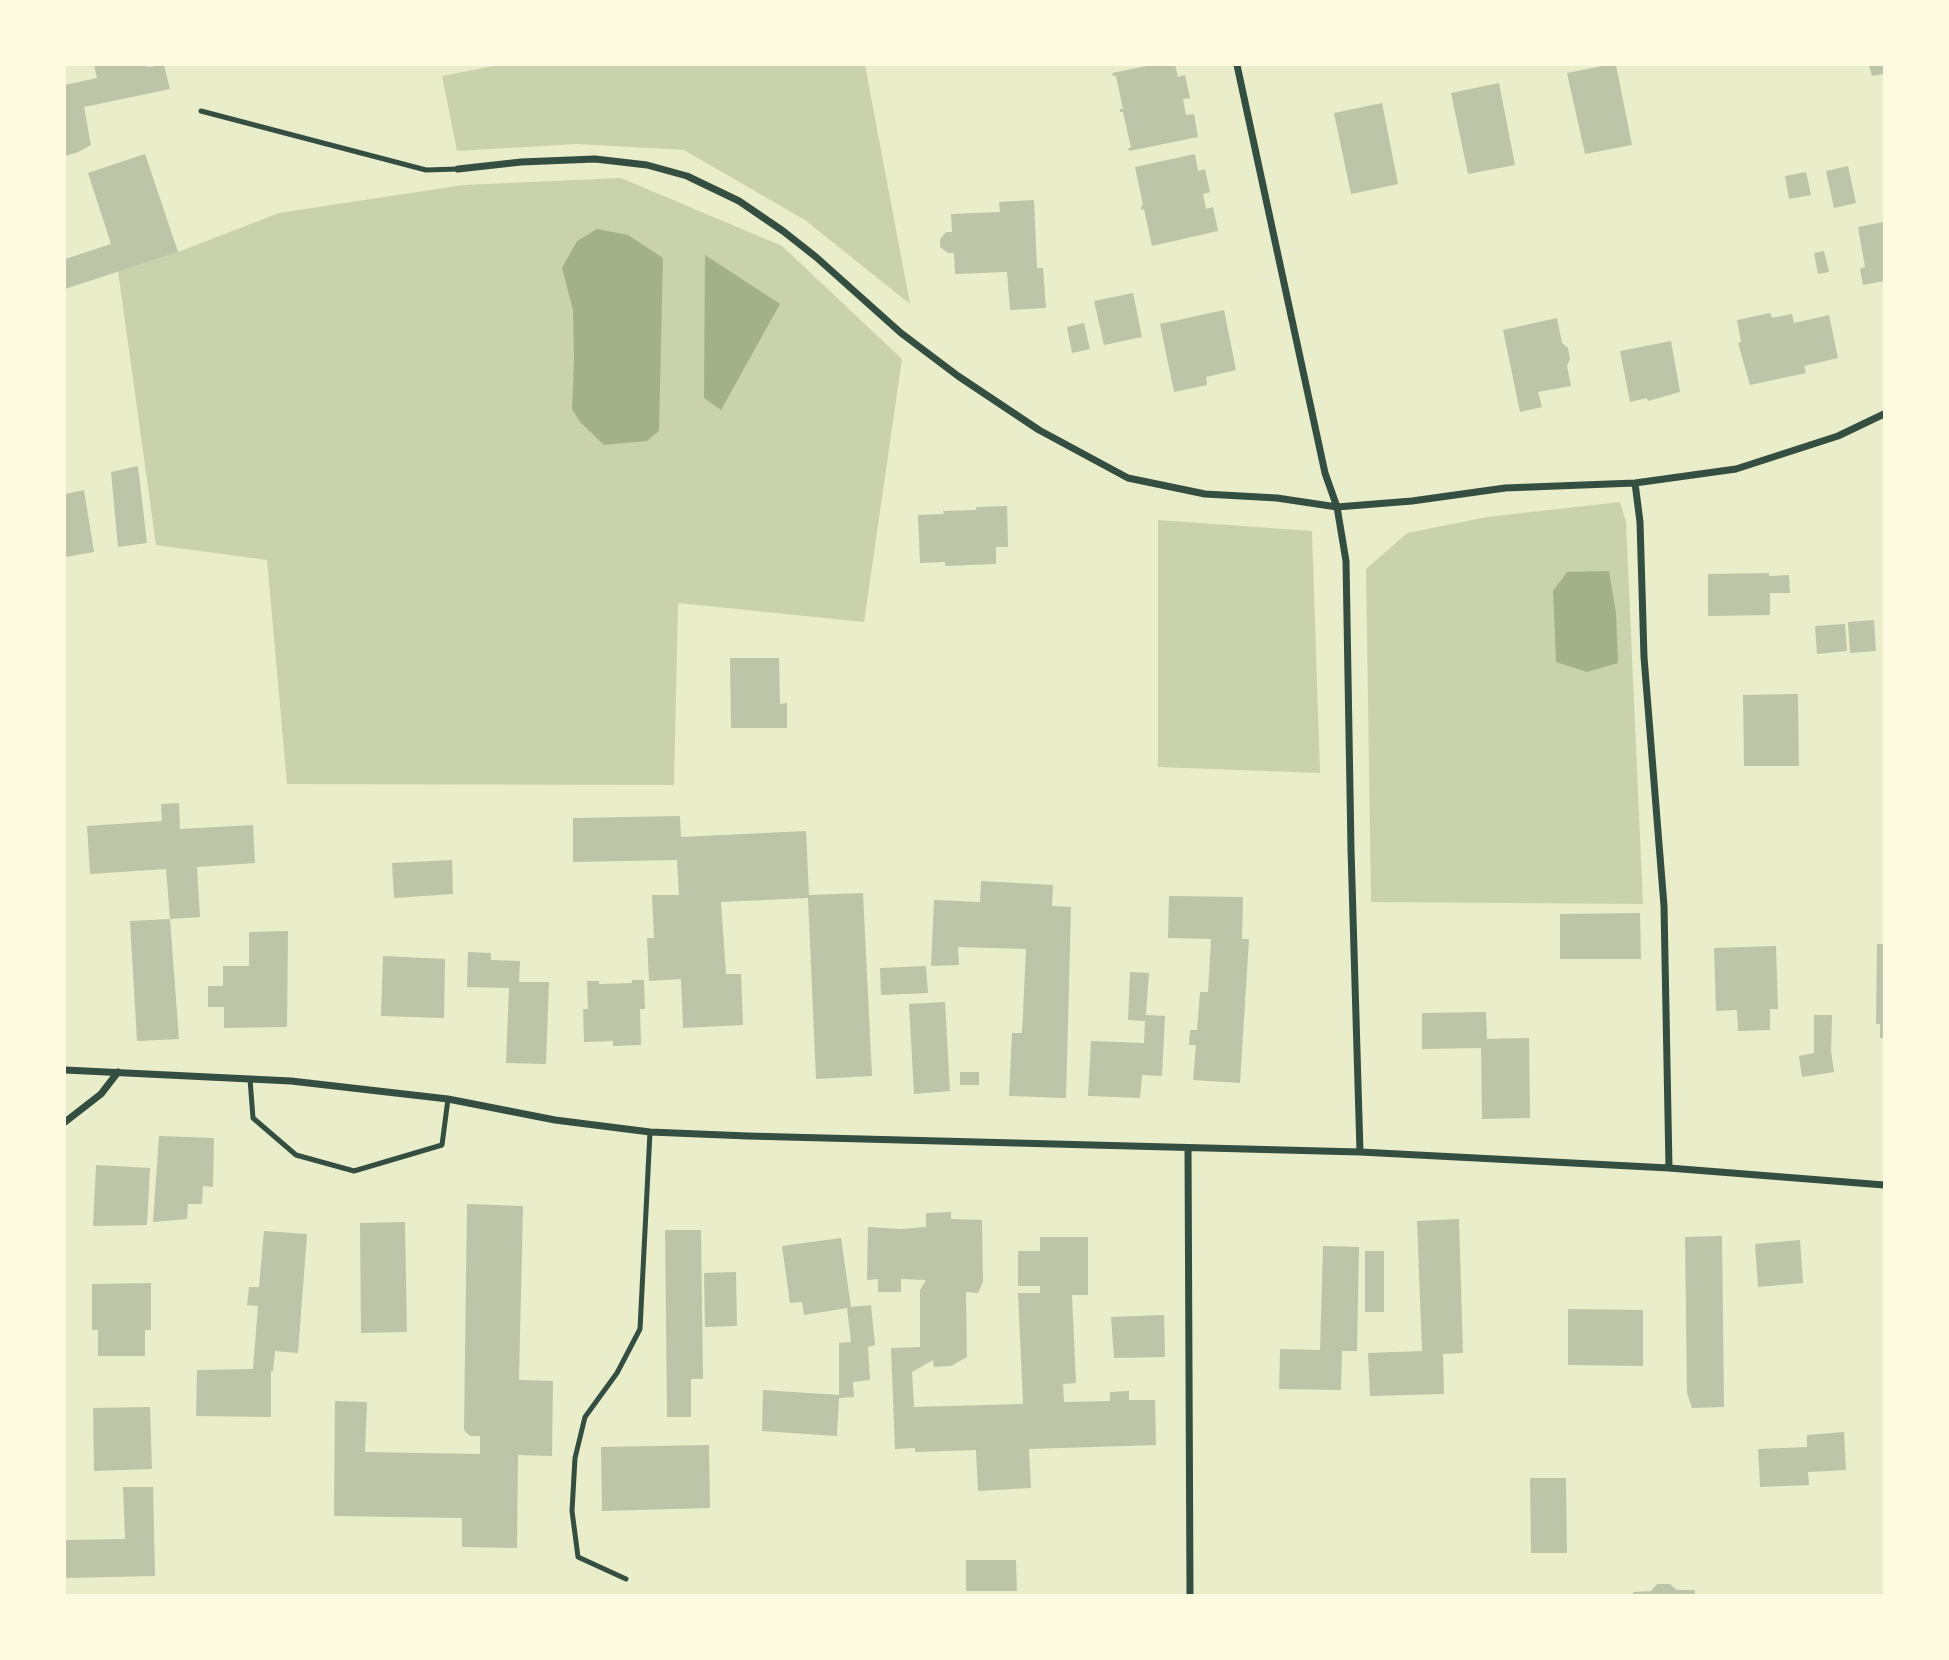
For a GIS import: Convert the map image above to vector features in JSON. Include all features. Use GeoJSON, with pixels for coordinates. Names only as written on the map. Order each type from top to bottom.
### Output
{"type":"FeatureCollection","features":[{"type":"Feature","properties":{"kind":"street"},"geometry":{"type":"LineString","coordinates":[[1237,65],[1325,473],[1337,507],[1346,561],[1360,1152]]}},
{"type":"Feature","properties":{"kind":"street"},"geometry":{"type":"LineString","coordinates":[[458,169],[521,162],[595,159],[647,164],[688,176],[739,201],[783,231],[901,333],[958,376],[1039,430],[1128,478],[1205,494],[1277,498],[1337,507],[1412,501],[1505,488],[1635,483],[1736,469],[1838,436],[1884,414]]}},
{"type":"Feature","properties":{"kind":"street"},"geometry":{"type":"LineString","coordinates":[[1635,483],[1640,522],[1644,657],[1664,906],[1669,1168]]}},
{"type":"Feature","properties":{"kind":"street"},"geometry":{"type":"LineString","coordinates":[[65,1070],[291,1081],[448,1099],[555,1120],[650,1132],[1360,1152],[1669,1168],[1884,1185]]}},
{"type":"Feature","properties":{"kind":"street"},"geometry":{"type":"LineString","coordinates":[[65,1122],[100,1094],[118,1072]]}},
{"type":"Feature","properties":{"kind":"street"},"geometry":{"type":"LineString","coordinates":[[1188,1147],[1190,1595]]}},
{"type":"Feature","properties":{"kind":"lane"},"geometry":{"type":"LineString","coordinates":[[201,111],[426,170],[458,169]]}},
{"type":"Feature","properties":{"kind":"lane"},"geometry":{"type":"LineString","coordinates":[[250,1079],[253,1118],[296,1155],[354,1171],[442,1145],[448,1099]]}},
{"type":"Feature","properties":{"kind":"lane"},"geometry":{"type":"LineString","coordinates":[[626,1579],[578,1556],[572,1511],[575,1458],[585,1417],[617,1373],[640,1329],[650,1132]]}},
{"type":"Feature","properties":{"kind":"shaded area"},"geometry":{"type":"Polygon","coordinates":[[[499,65],[865,65],[910,304],[805,220],[684,150],[577,144],[457,151],[442,76],[499,65]]]}},
{"type":"Feature","properties":{"kind":"shaded area"},"geometry":{"type":"Polygon","coordinates":[[[621,178],[782,246],[902,359],[864,622],[678,603],[674,785],[287,784],[267,560],[156,545],[118,271],[178,252],[279,213],[463,185],[621,178]]]}},
{"type":"Feature","properties":{"kind":"shaded area"},"geometry":{"type":"Polygon","coordinates":[[[597,229],[628,235],[663,258],[659,431],[647,441],[604,445],[580,422],[572,409],[573,310],[562,268],[577,241],[597,229]]]}},
{"type":"Feature","properties":{"kind":"shaded area"},"geometry":{"type":"Polygon","coordinates":[[[705,255],[780,304],[721,410],[704,398],[705,255]]]}},
{"type":"Feature","properties":{"kind":"shaded area"},"geometry":{"type":"Polygon","coordinates":[[[1620,502],[1626,522],[1643,904],[1371,902],[1366,569],[1407,533],[1487,517],[1620,502]]]}},
{"type":"Feature","properties":{"kind":"shaded area"},"geometry":{"type":"Polygon","coordinates":[[[1158,520],[1312,531],[1320,773],[1158,767],[1158,520]]]}},
{"type":"Feature","properties":{"kind":"shaded area"},"geometry":{"type":"Polygon","coordinates":[[[1609,571],[1616,613],[1618,663],[1587,672],[1556,662],[1553,591],[1567,572],[1609,571]]]}},
{"type":"Feature","properties":{"kind":"building"},"geometry":{"type":"Polygon","coordinates":[[[94,65],[164,65],[170,89],[84,107],[91,145],[65,156],[65,85],[97,78],[94,65]]]}},
{"type":"Feature","properties":{"kind":"building"},"geometry":{"type":"Polygon","coordinates":[[[1151,65],[1175,65],[1178,77],[1185,75],[1190,98],[1183,99],[1186,115],[1194,114],[1198,137],[1129,151],[1128,148],[1131,148],[1123,112],[1120,112],[1120,109],[1123,109],[1116,76],[1112,73],[1151,65]]]}},
{"type":"Feature","properties":{"kind":"building"},"geometry":{"type":"Polygon","coordinates":[[[1616,65],[1632,145],[1585,154],[1567,73],[1616,65]]]}},
{"type":"Feature","properties":{"kind":"building"},"geometry":{"type":"Polygon","coordinates":[[[1869,65],[1884,65],[1884,74],[1872,76],[1869,65]]]}},
{"type":"Feature","properties":{"kind":"building"},"geometry":{"type":"Polygon","coordinates":[[[1499,83],[1515,165],[1468,174],[1451,93],[1499,83]]]}},
{"type":"Feature","properties":{"kind":"building"},"geometry":{"type":"Polygon","coordinates":[[[1382,103],[1398,184],[1351,194],[1334,113],[1382,103]]]}},
{"type":"Feature","properties":{"kind":"building"},"geometry":{"type":"Polygon","coordinates":[[[145,154],[178,252],[65,289],[65,259],[111,244],[88,173],[145,154]]]}},
{"type":"Feature","properties":{"kind":"building"},"geometry":{"type":"Polygon","coordinates":[[[1195,154],[1198,171],[1205,169],[1210,192],[1203,194],[1206,209],[1213,207],[1218,231],[1152,246],[1144,209],[1141,210],[1143,205],[1135,167],[1195,154]]]}},
{"type":"Feature","properties":{"kind":"building"},"geometry":{"type":"Polygon","coordinates":[[[1848,166],[1856,203],[1834,208],[1826,171],[1848,166]]]}},
{"type":"Feature","properties":{"kind":"building"},"geometry":{"type":"Polygon","coordinates":[[[1806,172],[1811,195],[1789,199],[1785,176],[1806,172]]]}},
{"type":"Feature","properties":{"kind":"building"},"geometry":{"type":"Polygon","coordinates":[[[1034,200],[1037,268],[1043,268],[1046,308],[1010,310],[1007,272],[955,274],[954,253],[948,253],[940,247],[940,239],[946,232],[952,232],[951,214],[1000,212],[999,202],[1034,200]]]}},
{"type":"Feature","properties":{"kind":"building"},"geometry":{"type":"Polygon","coordinates":[[[1884,222],[1884,281],[1863,285],[1860,269],[1865,267],[1858,227],[1884,222]]]}},
{"type":"Feature","properties":{"kind":"building"},"geometry":{"type":"Polygon","coordinates":[[[1824,251],[1829,272],[1818,274],[1814,253],[1824,251]]]}},
{"type":"Feature","properties":{"kind":"building"},"geometry":{"type":"Polygon","coordinates":[[[1133,293],[1142,337],[1104,345],[1094,301],[1133,293]]]}},
{"type":"Feature","properties":{"kind":"building"},"geometry":{"type":"Polygon","coordinates":[[[1224,310],[1236,370],[1206,377],[1207,385],[1174,392],[1160,324],[1224,310]]]}},
{"type":"Feature","properties":{"kind":"building"},"geometry":{"type":"Polygon","coordinates":[[[1770,313],[1772,318],[1792,314],[1794,323],[1829,315],[1838,358],[1804,366],[1806,373],[1750,385],[1738,343],[1741,342],[1737,320],[1770,313]]]}},
{"type":"Feature","properties":{"kind":"building"},"geometry":{"type":"Polygon","coordinates":[[[1557,318],[1562,343],[1568,348],[1570,359],[1567,366],[1571,386],[1538,392],[1542,407],[1520,412],[1503,330],[1557,318]]]}},
{"type":"Feature","properties":{"kind":"building"},"geometry":{"type":"Polygon","coordinates":[[[1084,323],[1090,349],[1072,353],[1067,327],[1084,323]]]}},
{"type":"Feature","properties":{"kind":"building"},"geometry":{"type":"Polygon","coordinates":[[[1671,341],[1680,392],[1648,401],[1647,398],[1630,402],[1620,351],[1671,341]]]}},
{"type":"Feature","properties":{"kind":"building"},"geometry":{"type":"Polygon","coordinates":[[[138,466],[147,543],[118,547],[111,472],[138,466]]]}},
{"type":"Feature","properties":{"kind":"building"},"geometry":{"type":"Polygon","coordinates":[[[84,490],[94,552],[65,557],[65,494],[84,490]]]}},
{"type":"Feature","properties":{"kind":"building"},"geometry":{"type":"Polygon","coordinates":[[[1007,506],[1008,547],[996,547],[996,564],[945,566],[945,562],[920,563],[918,515],[976,510],[976,507],[1007,506]]]}},
{"type":"Feature","properties":{"kind":"building"},"geometry":{"type":"Polygon","coordinates":[[[1769,573],[1769,576],[1789,575],[1790,593],[1770,593],[1770,615],[1708,616],[1708,574],[1769,573]]]}},
{"type":"Feature","properties":{"kind":"building"},"geometry":{"type":"Polygon","coordinates":[[[1874,620],[1876,651],[1850,653],[1848,622],[1874,620]]]}},
{"type":"Feature","properties":{"kind":"building"},"geometry":{"type":"Polygon","coordinates":[[[1845,624],[1847,651],[1817,654],[1815,626],[1845,624]]]}},
{"type":"Feature","properties":{"kind":"building"},"geometry":{"type":"Polygon","coordinates":[[[730,658],[779,658],[780,704],[787,703],[787,728],[731,728],[730,658]]]}},
{"type":"Feature","properties":{"kind":"building"},"geometry":{"type":"Polygon","coordinates":[[[1798,694],[1799,766],[1744,766],[1743,695],[1798,694]]]}},
{"type":"Feature","properties":{"kind":"building"},"geometry":{"type":"Polygon","coordinates":[[[179,803],[180,829],[253,825],[255,863],[197,867],[200,917],[170,919],[166,869],[90,874],[87,826],[162,821],[161,804],[179,803]]]}},
{"type":"Feature","properties":{"kind":"building"},"geometry":{"type":"Polygon","coordinates":[[[680,816],[681,837],[806,831],[809,895],[863,893],[872,1076],[816,1079],[808,898],[721,902],[726,974],[741,974],[743,1025],[683,1028],[681,979],[649,981],[647,938],[654,938],[652,895],[679,895],[677,860],[573,862],[573,818],[680,816]]]}},
{"type":"Feature","properties":{"kind":"building"},"geometry":{"type":"Polygon","coordinates":[[[452,860],[453,894],[394,898],[392,863],[452,860]]]}},
{"type":"Feature","properties":{"kind":"building"},"geometry":{"type":"Polygon","coordinates":[[[981,881],[1053,885],[1052,906],[1071,907],[1066,1098],[1009,1096],[1012,1033],[1022,1033],[1026,949],[958,947],[959,965],[931,966],[934,900],[980,902],[981,881]]]}},
{"type":"Feature","properties":{"kind":"building"},"geometry":{"type":"Polygon","coordinates":[[[1169,896],[1243,897],[1242,939],[1249,939],[1240,1083],[1193,1080],[1196,1045],[1189,1045],[1190,1030],[1197,1030],[1200,992],[1208,992],[1211,939],[1168,938],[1169,896]]]}},
{"type":"Feature","properties":{"kind":"building"},"geometry":{"type":"Polygon","coordinates":[[[1640,913],[1641,959],[1560,959],[1560,914],[1640,913]]]}},
{"type":"Feature","properties":{"kind":"building"},"geometry":{"type":"Polygon","coordinates":[[[170,919],[179,1039],[137,1041],[130,921],[170,919]]]}},
{"type":"Feature","properties":{"kind":"building"},"geometry":{"type":"Polygon","coordinates":[[[288,931],[287,1027],[224,1028],[224,1007],[208,1007],[208,986],[223,986],[223,966],[249,966],[249,932],[288,931]]]}},
{"type":"Feature","properties":{"kind":"building"},"geometry":{"type":"Polygon","coordinates":[[[1877,944],[1884,944],[1884,1038],[1880,1038],[1880,1024],[1876,1024],[1877,944]]]}},
{"type":"Feature","properties":{"kind":"building"},"geometry":{"type":"Polygon","coordinates":[[[1776,946],[1778,1009],[1770,1009],[1770,1030],[1738,1031],[1737,1010],[1716,1011],[1714,948],[1776,946]]]}},
{"type":"Feature","properties":{"kind":"building"},"geometry":{"type":"Polygon","coordinates":[[[468,952],[491,953],[491,960],[520,961],[519,982],[549,982],[546,1064],[506,1063],[509,988],[467,987],[468,952]]]}},
{"type":"Feature","properties":{"kind":"building"},"geometry":{"type":"Polygon","coordinates":[[[383,956],[445,959],[444,1018],[381,1016],[383,956]]]}},
{"type":"Feature","properties":{"kind":"building"},"geometry":{"type":"Polygon","coordinates":[[[926,966],[928,993],[881,995],[880,968],[926,966]]]}},
{"type":"Feature","properties":{"kind":"building"},"geometry":{"type":"Polygon","coordinates":[[[1130,972],[1149,973],[1146,1015],[1165,1016],[1162,1076],[1142,1075],[1140,1098],[1088,1096],[1091,1041],[1144,1043],[1145,1021],[1128,1020],[1130,972]]]}},
{"type":"Feature","properties":{"kind":"building"},"geometry":{"type":"Polygon","coordinates":[[[632,980],[644,980],[645,1009],[640,1009],[641,1045],[613,1046],[613,1041],[584,1042],[583,1009],[588,1009],[587,981],[599,981],[599,984],[632,983],[632,980]]]}},
{"type":"Feature","properties":{"kind":"building"},"geometry":{"type":"Polygon","coordinates":[[[945,1002],[950,1091],[914,1094],[909,1004],[945,1002]]]}},
{"type":"Feature","properties":{"kind":"building"},"geometry":{"type":"Polygon","coordinates":[[[1486,1012],[1487,1039],[1529,1038],[1530,1118],[1482,1119],[1481,1048],[1422,1049],[1422,1013],[1486,1012]]]}},
{"type":"Feature","properties":{"kind":"building"},"geometry":{"type":"Polygon","coordinates":[[[1814,1015],[1832,1015],[1831,1051],[1834,1072],[1802,1077],[1799,1056],[1814,1053],[1814,1015]]]}},
{"type":"Feature","properties":{"kind":"building"},"geometry":{"type":"Polygon","coordinates":[[[960,1072],[979,1072],[979,1085],[960,1085],[960,1072]]]}},
{"type":"Feature","properties":{"kind":"building"},"geometry":{"type":"Polygon","coordinates":[[[159,1136],[214,1138],[213,1187],[203,1186],[202,1204],[188,1204],[187,1219],[153,1222],[159,1136]]]}},
{"type":"Feature","properties":{"kind":"building"},"geometry":{"type":"Polygon","coordinates":[[[96,1165],[150,1168],[147,1225],[93,1226],[96,1165]]]}},
{"type":"Feature","properties":{"kind":"building"},"geometry":{"type":"Polygon","coordinates":[[[467,1204],[523,1206],[519,1380],[553,1381],[552,1456],[518,1455],[517,1548],[462,1547],[462,1518],[334,1516],[335,1401],[367,1402],[365,1452],[480,1454],[480,1436],[470,1436],[464,1430],[467,1204]]]}},
{"type":"Feature","properties":{"kind":"building"},"geometry":{"type":"Polygon","coordinates":[[[951,1212],[951,1219],[982,1220],[983,1282],[978,1293],[966,1292],[967,1357],[951,1366],[934,1367],[933,1360],[912,1372],[914,1407],[1023,1404],[1018,1293],[1040,1293],[1040,1286],[1018,1286],[1018,1251],[1040,1251],[1040,1237],[1088,1237],[1088,1295],[1072,1295],[1076,1383],[1063,1384],[1064,1402],[1110,1401],[1110,1392],[1129,1391],[1129,1400],[1155,1400],[1156,1445],[1029,1449],[1031,1488],[978,1491],[976,1450],[915,1452],[915,1448],[895,1449],[891,1348],[920,1347],[920,1290],[926,1280],[901,1279],[901,1292],[878,1292],[878,1279],[867,1280],[868,1227],[926,1227],[926,1213],[951,1212]]]}},
{"type":"Feature","properties":{"kind":"building"},"geometry":{"type":"Polygon","coordinates":[[[1459,1219],[1463,1353],[1443,1354],[1444,1394],[1370,1396],[1368,1353],[1422,1351],[1417,1221],[1459,1219]]]}},
{"type":"Feature","properties":{"kind":"building"},"geometry":{"type":"Polygon","coordinates":[[[405,1222],[407,1332],[361,1333],[360,1223],[405,1222]]]}},
{"type":"Feature","properties":{"kind":"building"},"geometry":{"type":"Polygon","coordinates":[[[665,1230],[701,1230],[703,1379],[691,1379],[691,1417],[667,1417],[665,1230]]]}},
{"type":"Feature","properties":{"kind":"building"},"geometry":{"type":"Polygon","coordinates":[[[264,1231],[307,1234],[298,1353],[275,1351],[271,1371],[271,1417],[196,1416],[197,1370],[253,1369],[258,1306],[247,1305],[249,1287],[259,1287],[264,1231]]]}},
{"type":"Feature","properties":{"kind":"building"},"geometry":{"type":"Polygon","coordinates":[[[1722,1236],[1724,1407],[1692,1408],[1687,1393],[1685,1237],[1722,1236]]]}},
{"type":"Feature","properties":{"kind":"building"},"geometry":{"type":"Polygon","coordinates":[[[841,1238],[851,1307],[871,1305],[875,1345],[868,1347],[870,1380],[853,1382],[854,1397],[839,1398],[837,1436],[762,1431],[763,1390],[839,1395],[839,1343],[851,1342],[847,1308],[804,1315],[802,1302],[790,1303],[782,1246],[841,1238]]]}},
{"type":"Feature","properties":{"kind":"building"},"geometry":{"type":"Polygon","coordinates":[[[1800,1240],[1803,1283],[1758,1287],[1755,1244],[1800,1240]]]}},
{"type":"Feature","properties":{"kind":"building"},"geometry":{"type":"Polygon","coordinates":[[[1323,1246],[1359,1247],[1357,1351],[1342,1351],[1341,1390],[1279,1389],[1280,1349],[1320,1350],[1323,1246]]]}},
{"type":"Feature","properties":{"kind":"building"},"geometry":{"type":"Polygon","coordinates":[[[1365,1251],[1384,1251],[1384,1312],[1365,1312],[1365,1251]]]}},
{"type":"Feature","properties":{"kind":"building"},"geometry":{"type":"Polygon","coordinates":[[[736,1272],[737,1326],[705,1327],[704,1273],[736,1272]]]}},
{"type":"Feature","properties":{"kind":"building"},"geometry":{"type":"Polygon","coordinates":[[[151,1283],[151,1330],[145,1330],[145,1356],[98,1356],[98,1330],[92,1330],[92,1284],[151,1283]]]}},
{"type":"Feature","properties":{"kind":"building"},"geometry":{"type":"Polygon","coordinates":[[[1568,1309],[1643,1310],[1643,1366],[1568,1365],[1568,1309]]]}},
{"type":"Feature","properties":{"kind":"building"},"geometry":{"type":"Polygon","coordinates":[[[1164,1315],[1165,1357],[1114,1358],[1111,1317],[1164,1315]]]}},
{"type":"Feature","properties":{"kind":"building"},"geometry":{"type":"Polygon","coordinates":[[[150,1407],[152,1469],[94,1471],[93,1408],[150,1407]]]}},
{"type":"Feature","properties":{"kind":"building"},"geometry":{"type":"Polygon","coordinates":[[[1844,1432],[1846,1470],[1808,1472],[1809,1485],[1760,1487],[1758,1449],[1807,1447],[1807,1435],[1844,1432]]]}},
{"type":"Feature","properties":{"kind":"building"},"geometry":{"type":"Polygon","coordinates":[[[709,1445],[710,1508],[602,1511],[601,1447],[709,1445]]]}},
{"type":"Feature","properties":{"kind":"building"},"geometry":{"type":"Polygon","coordinates":[[[1530,1478],[1566,1478],[1567,1553],[1531,1553],[1530,1478]]]}},
{"type":"Feature","properties":{"kind":"building"},"geometry":{"type":"Polygon","coordinates":[[[123,1487],[153,1487],[155,1576],[65,1578],[65,1540],[125,1539],[123,1487]]]}},
{"type":"Feature","properties":{"kind":"building"},"geometry":{"type":"Polygon","coordinates":[[[966,1560],[1016,1560],[1017,1591],[966,1591],[966,1560]]]}},
{"type":"Feature","properties":{"kind":"building"},"geometry":{"type":"Polygon","coordinates":[[[1657,1584],[1670,1584],[1677,1590],[1695,1590],[1695,1595],[1633,1595],[1633,1592],[1651,1591],[1657,1584]]]}}]}
